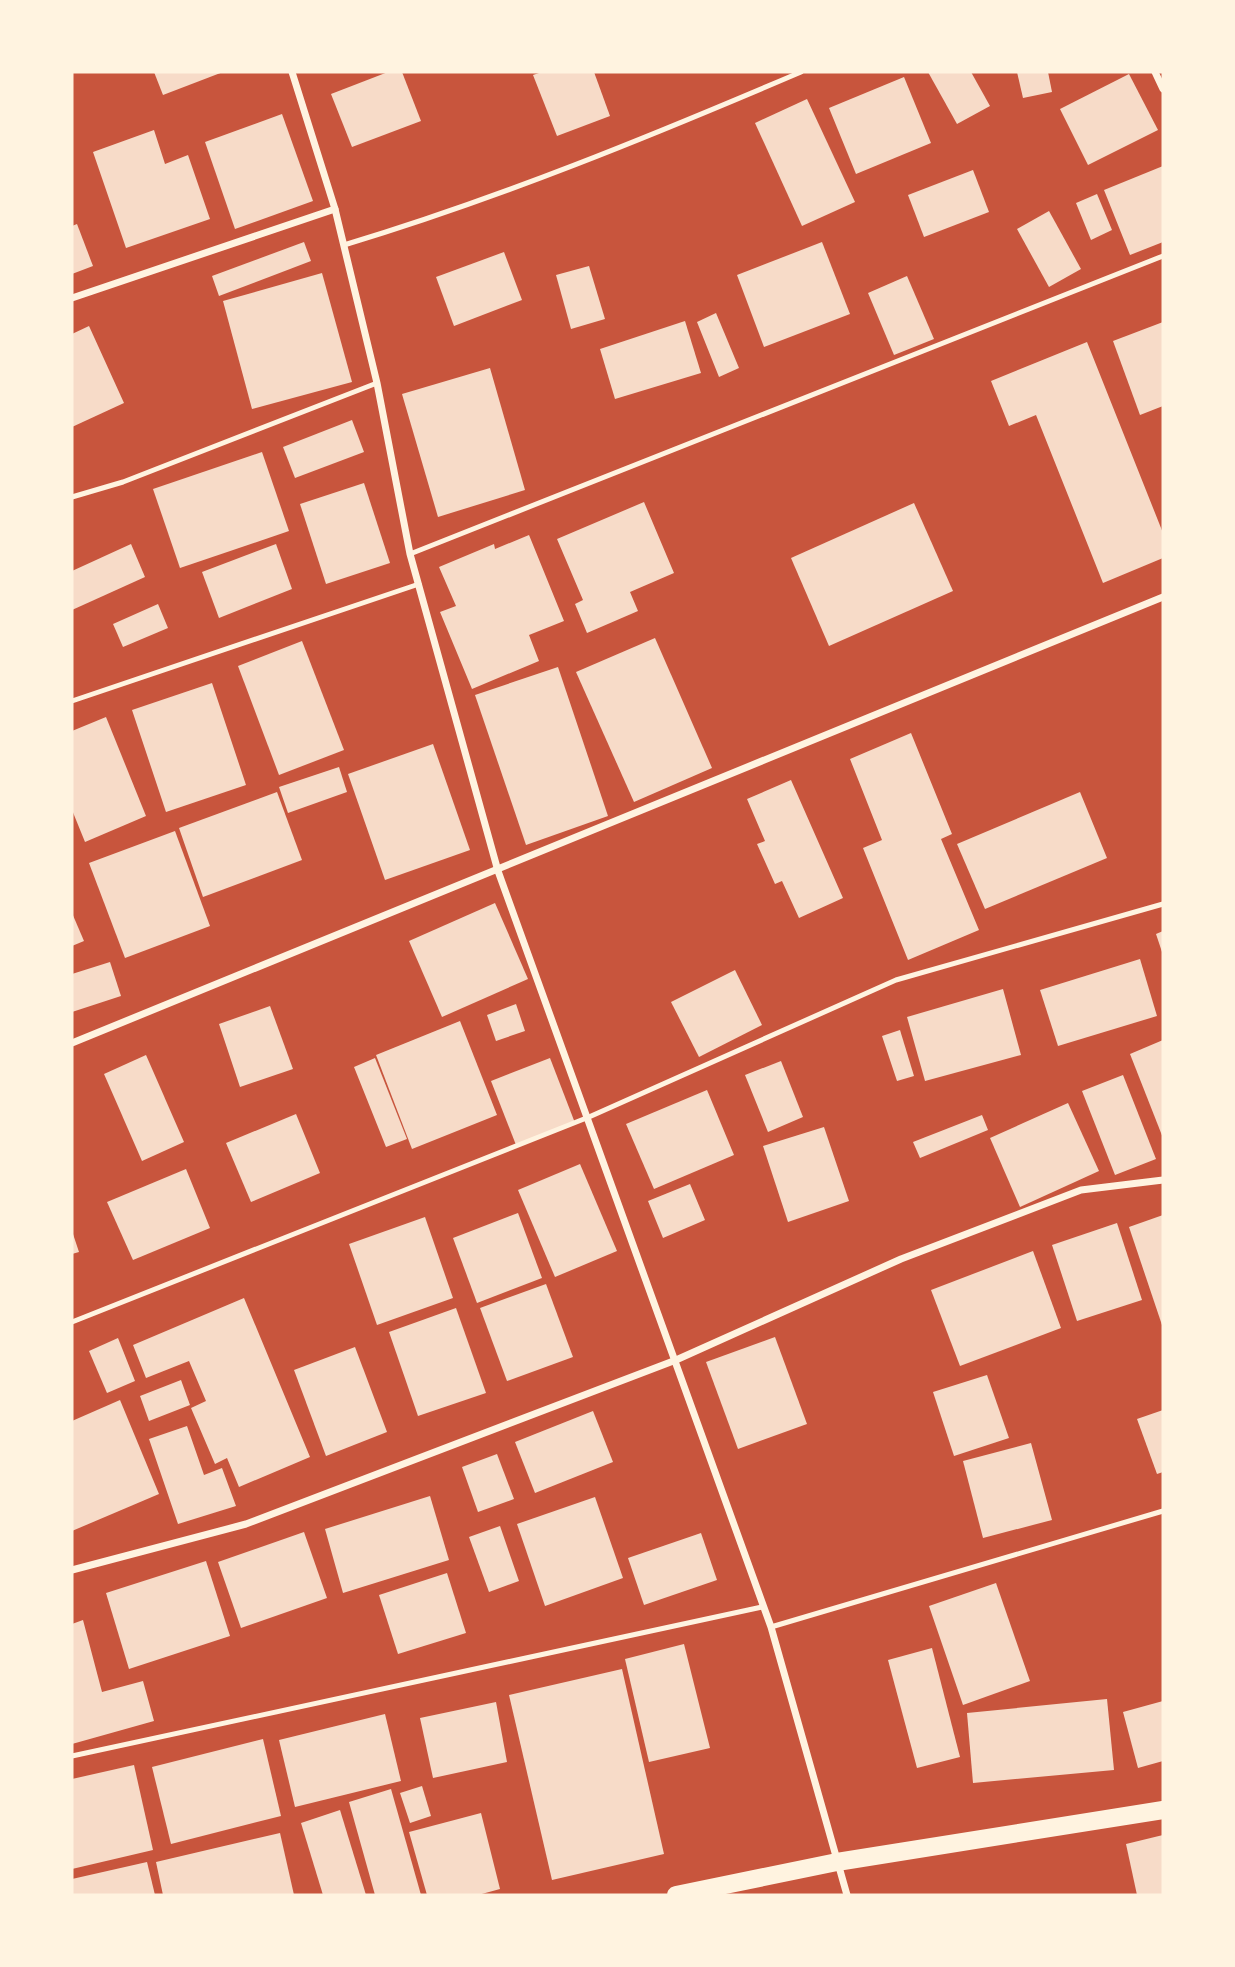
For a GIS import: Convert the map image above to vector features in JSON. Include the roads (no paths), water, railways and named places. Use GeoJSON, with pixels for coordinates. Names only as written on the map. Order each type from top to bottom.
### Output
{"type":"FeatureCollection","features":[{"type":"Feature","properties":{"kind":"main road"},"geometry":{"type":"LineString","coordinates":[[676,1895],[837,1862],[1163,1810]]}},
{"type":"Feature","properties":{"kind":"street"},"geometry":{"type":"LineString","coordinates":[[292,72],[335,209],[377,383],[410,554],[498,871],[771,1627],[847,1895]]}},
{"type":"Feature","properties":{"kind":"street"},"geometry":{"type":"LineString","coordinates":[[1155,72],[1163,87]]}},
{"type":"Feature","properties":{"kind":"street"},"geometry":{"type":"LineString","coordinates":[[72,298],[335,209]]}},
{"type":"Feature","properties":{"kind":"street"},"geometry":{"type":"LineString","coordinates":[[72,1043],[1163,597]]}},
{"type":"Feature","properties":{"kind":"street"},"geometry":{"type":"LineString","coordinates":[[72,1570],[246,1524],[676,1360],[901,1259],[1081,1190],[1163,1180]]}},
{"type":"Feature","properties":{"kind":"lane"},"geometry":{"type":"LineString","coordinates":[[344,245],[407,226],[627,147],[801,72]]}},
{"type":"Feature","properties":{"kind":"lane"},"geometry":{"type":"LineString","coordinates":[[410,554],[1163,256]]}},
{"type":"Feature","properties":{"kind":"lane"},"geometry":{"type":"LineString","coordinates":[[72,497],[123,482],[377,383]]}},
{"type":"Feature","properties":{"kind":"lane"},"geometry":{"type":"LineString","coordinates":[[72,701],[419,584]]}},
{"type":"Feature","properties":{"kind":"lane"},"geometry":{"type":"LineString","coordinates":[[72,1322],[589,1117],[895,980],[1163,904]]}},
{"type":"Feature","properties":{"kind":"lane"},"geometry":{"type":"LineString","coordinates":[[771,1627],[1163,1511]]}},
{"type":"Feature","properties":{"kind":"lane"},"geometry":{"type":"LineString","coordinates":[[72,1756],[762,1608]]}}]}
